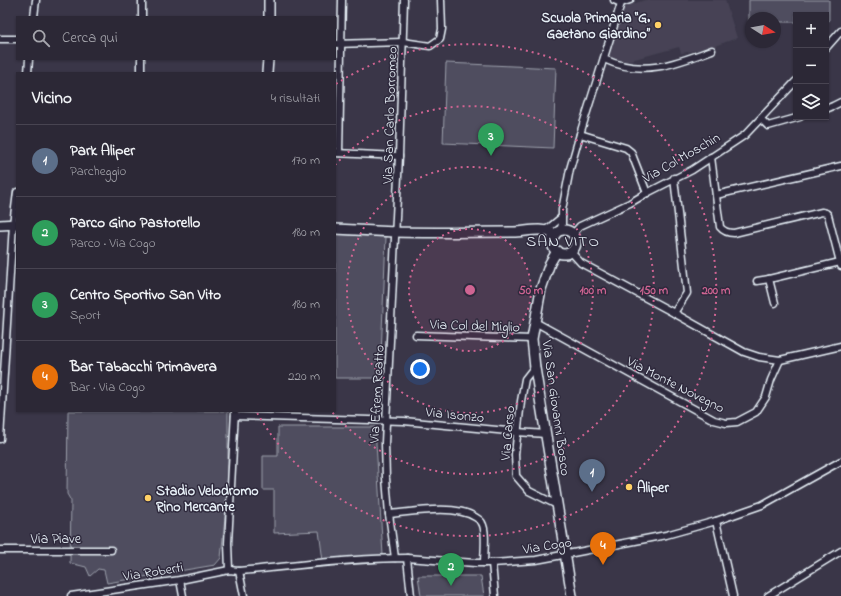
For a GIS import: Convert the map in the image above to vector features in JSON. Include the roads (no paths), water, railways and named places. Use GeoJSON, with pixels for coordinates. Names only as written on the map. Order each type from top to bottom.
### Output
{"type":"FeatureCollection","features":[{"type":"Feature","properties":{"kind":"street"},"geometry":{"type":"LineString","coordinates":[[34,16],[36,0]]}},
{"type":"Feature","properties":{"kind":"street"},"geometry":{"type":"LineString","coordinates":[[142,0],[142,16]]}},
{"type":"Feature","properties":{"kind":"street"},"geometry":{"type":"LineString","coordinates":[[269,0],[269,16]]}},
{"type":"Feature","properties":{"kind":"street"},"geometry":{"type":"LineString","coordinates":[[342,0],[338,44],[337,153],[400,156]]}},
{"type":"Feature","properties":{"kind":"street","name":"Via San Carlo Borromeo"},"geometry":{"type":"LineString","coordinates":[[396,232],[400,156],[404,0]]}},
{"type":"Feature","properties":{"kind":"street"},"geometry":{"type":"LineString","coordinates":[[338,44],[403,42],[430,46],[440,39],[442,30],[441,0]]}},
{"type":"Feature","properties":{"kind":"street"},"geometry":{"type":"LineString","coordinates":[[614,0],[630,0]]}},
{"type":"Feature","properties":{"kind":"street"},"geometry":{"type":"LineString","coordinates":[[563,228],[575,237],[576,245],[571,252],[564,254],[557,251],[552,242],[563,228],[562,210],[570,168],[622,1]]}},
{"type":"Feature","properties":{"kind":"street"},"geometry":{"type":"LineString","coordinates":[[829,45],[841,31]]}},
{"type":"Feature","properties":{"kind":"street"},"geometry":{"type":"LineString","coordinates":[[0,39],[16,39]]}},
{"type":"Feature","properties":{"kind":"street"},"geometry":{"type":"LineString","coordinates":[[604,60],[613,64],[640,69],[660,67],[712,50]]}},
{"type":"Feature","properties":{"kind":"street"},"geometry":{"type":"LineString","coordinates":[[28,72],[29,60]]}},
{"type":"Feature","properties":{"kind":"street"},"geometry":{"type":"LineString","coordinates":[[141,60],[141,72]]}},
{"type":"Feature","properties":{"kind":"street"},"geometry":{"type":"LineString","coordinates":[[267,72],[268,60]]}},
{"type":"Feature","properties":{"kind":"street","name":"Via Col Moschin"},"geometry":{"type":"LineString","coordinates":[[545,230],[550,227],[563,228],[580,226],[630,203],[674,178],[692,170],[745,135],[794,84]]}},
{"type":"Feature","properties":{"kind":"street"},"geometry":{"type":"LineString","coordinates":[[829,108],[841,102]]}},
{"type":"Feature","properties":{"kind":"street"},"geometry":{"type":"LineString","coordinates":[[761,119],[768,126],[793,119]]}},
{"type":"Feature","properties":{"kind":"street"},"geometry":{"type":"LineString","coordinates":[[580,134],[626,148],[631,152],[646,193]]}},
{"type":"Feature","properties":{"kind":"street"},"geometry":{"type":"LineString","coordinates":[[712,157],[720,227],[722,230],[734,233],[822,212],[828,215],[840,264],[757,281]]}},
{"type":"Feature","properties":{"kind":"street"},"geometry":{"type":"LineString","coordinates":[[716,195],[841,166]]}},
{"type":"Feature","properties":{"kind":"street"},"geometry":{"type":"LineString","coordinates":[[674,178],[687,293],[674,313]]}},
{"type":"Feature","properties":{"kind":"street"},"geometry":{"type":"LineString","coordinates":[[0,439],[16,208]]}},
{"type":"Feature","properties":{"kind":"street"},"geometry":{"type":"LineString","coordinates":[[0,225],[15,224]]}},
{"type":"Feature","properties":{"kind":"street"},"geometry":{"type":"LineString","coordinates":[[336,228],[396,232],[516,232],[545,230],[551,232],[563,228]]}},
{"type":"Feature","properties":{"kind":"street","name":"Via Efrem Reatto"},"geometry":{"type":"LineString","coordinates":[[395,558],[386,478],[386,420],[396,232]]}},
{"type":"Feature","properties":{"kind":"street","name":"Via San Giovanni Bosco"},"geometry":{"type":"LineString","coordinates":[[557,251],[550,263],[541,288],[532,339],[535,368],[572,596]]}},
{"type":"Feature","properties":{"kind":"street"},"geometry":{"type":"LineString","coordinates":[[571,252],[581,263],[744,352],[759,357],[780,360],[841,346]]}},
{"type":"Feature","properties":{"kind":"street"},"geometry":{"type":"LineString","coordinates":[[769,279],[775,303]]}},
{"type":"Feature","properties":{"kind":"street","name":"Via Monte Novegno"},"geometry":{"type":"LineString","coordinates":[[535,322],[714,420],[726,423],[737,422],[756,412],[766,397],[771,380],[780,360]]}},
{"type":"Feature","properties":{"kind":"street","name":"Via Col del Miglio"},"geometry":{"type":"LineString","coordinates":[[416,334],[532,339]]}},
{"type":"Feature","properties":{"kind":"street","name":"Via Carso"},"geometry":{"type":"LineString","coordinates":[[535,368],[526,379],[517,432],[515,454],[516,476],[529,491],[557,505]]}},
{"type":"Feature","properties":{"kind":"street"},"geometry":{"type":"LineString","coordinates":[[229,570],[228,543],[235,414]]}},
{"type":"Feature","properties":{"kind":"street","name":"Via Isonzo"},"geometry":{"type":"LineString","coordinates":[[235,414],[411,421],[546,434]]}},
{"type":"Feature","properties":{"kind":"street","name":"Via Cogo"},"geometry":{"type":"LineString","coordinates":[[240,572],[325,563],[395,558],[484,563],[536,560],[666,535],[716,521],[762,505],[841,461]]}},
{"type":"Feature","properties":{"kind":"street"},"geometry":{"type":"LineString","coordinates":[[389,514],[435,510],[455,510],[471,514],[482,521],[485,530],[484,563]]}},
{"type":"Feature","properties":{"kind":"street"},"geometry":{"type":"LineString","coordinates":[[716,521],[733,596]]}},
{"type":"Feature","properties":{"kind":"street","name":"Via Piave"},"geometry":{"type":"LineString","coordinates":[[0,550],[111,550]]}},
{"type":"Feature","properties":{"kind":"street"},"geometry":{"type":"LineString","coordinates":[[768,596],[841,551]]}},
{"type":"Feature","properties":{"kind":"street"},"geometry":{"type":"LineString","coordinates":[[407,558],[411,596]]}},
{"type":"Feature","properties":{"kind":"street"},"geometry":{"type":"LineString","coordinates":[[492,563],[495,596]]}},
{"type":"Feature","properties":{"kind":"street","name":"Via Roberti"},"geometry":{"type":"LineString","coordinates":[[71,596],[180,580],[229,570],[240,572]]}},
{"type":"Feature","properties":{"kind":"street"},"geometry":{"type":"LineString","coordinates":[[240,572],[244,596]]}},
{"type":"Feature","properties":{"kind":"street"},"geometry":{"type":"LineString","coordinates":[[180,580],[182,596]]}},
{"type":"Feature","properties":{"kind":"place","name":"Scuola Primaria “G. Gaetano Giardino”"},"geometry":{"type":"Point","coordinates":[658,25]}},
{"type":"Feature","properties":{"kind":"place","name":"Centro Sportivo San Vito"},"geometry":{"type":"Point","coordinates":[491,156]}},
{"type":"Feature","properties":{"kind":"place","name":"Aliper"},"geometry":{"type":"Point","coordinates":[629,487]}},
{"type":"Feature","properties":{"kind":"place","name":"Park Aliper"},"geometry":{"type":"Point","coordinates":[592,492]}},
{"type":"Feature","properties":{"kind":"place","name":"Stadio Velodromo Rino Mercante"},"geometry":{"type":"Point","coordinates":[148,498]}},
{"type":"Feature","properties":{"kind":"place","name":"Bar Tabacchi Primavera"},"geometry":{"type":"Point","coordinates":[603,565]}},
{"type":"Feature","properties":{"kind":"place","name":"Parco Gino Pastorello"},"geometry":{"type":"Point","coordinates":[451,586]}},
{"type":"Feature","properties":{"kind":"district","name":"SAN VITO"},"geometry":{"type":"Point","coordinates":[563,240]}}]}
